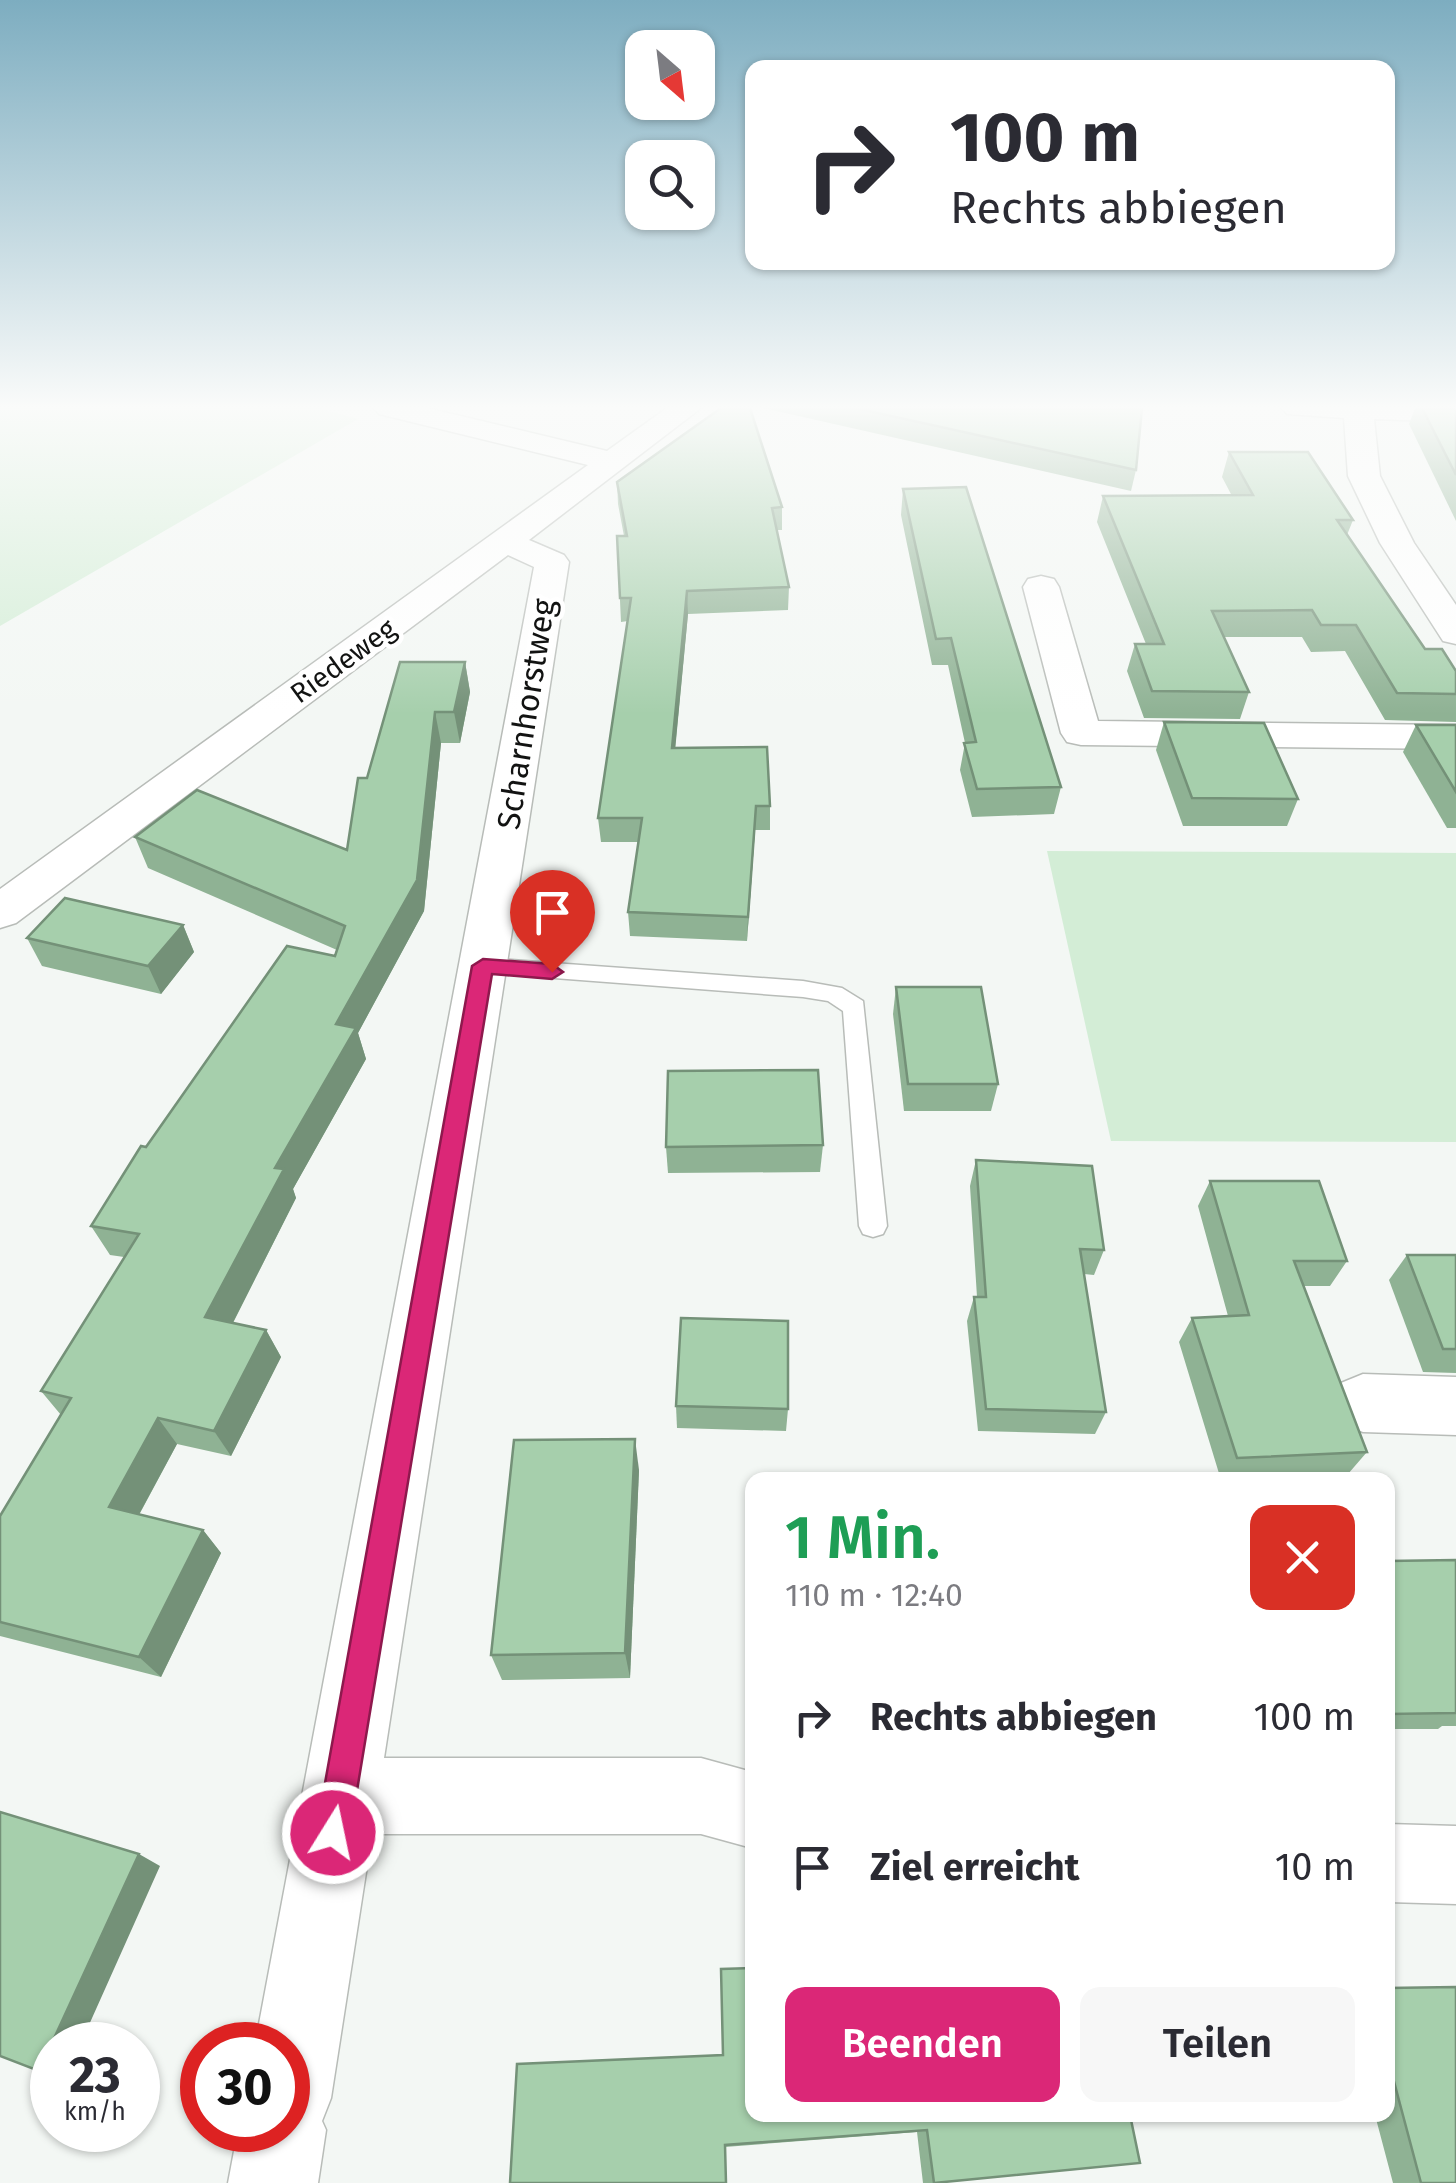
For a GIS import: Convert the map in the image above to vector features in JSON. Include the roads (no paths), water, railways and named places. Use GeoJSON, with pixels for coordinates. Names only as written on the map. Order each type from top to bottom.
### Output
{"type":"FeatureCollection","features":[{"type":"Feature","properties":{"kind":"street","name":"Riedeweg"},"geometry":{"type":"LineString","coordinates":[[0,912],[549,510]]}},
{"type":"Feature","properties":{"kind":"street"},"geometry":{"type":"LineString","coordinates":[[1381,510],[1397,543],[1444,595],[1456,633]]}},
{"type":"Feature","properties":{"kind":"street","name":"Scharnhorstweg"},"geometry":{"type":"LineString","coordinates":[[301,2022],[552,562],[506,542]]}},
{"type":"Feature","properties":{"kind":"street"},"geometry":{"type":"LineString","coordinates":[[1041,587],[1081,733],[1456,737]]}},
{"type":"Feature","properties":{"kind":"street"},"geometry":{"type":"LineString","coordinates":[[1363,1403],[1456,1406]]}},
{"type":"Feature","properties":{"kind":"street"},"geometry":{"type":"LineString","coordinates":[[339,1796],[700,1796],[745,1808]]}},
{"type":"Feature","properties":{"kind":"street"},"geometry":{"type":"LineString","coordinates":[[1395,1862],[1456,1865]]}},
{"type":"Feature","properties":{"kind":"street"},"geometry":{"type":"LineString","coordinates":[[273,2183],[278,2152]]}},
{"type":"Feature","properties":{"kind":"lane"},"geometry":{"type":"LineString","coordinates":[[483,966],[803,988],[834,994],[855,1007],[872,1226]]}}]}
